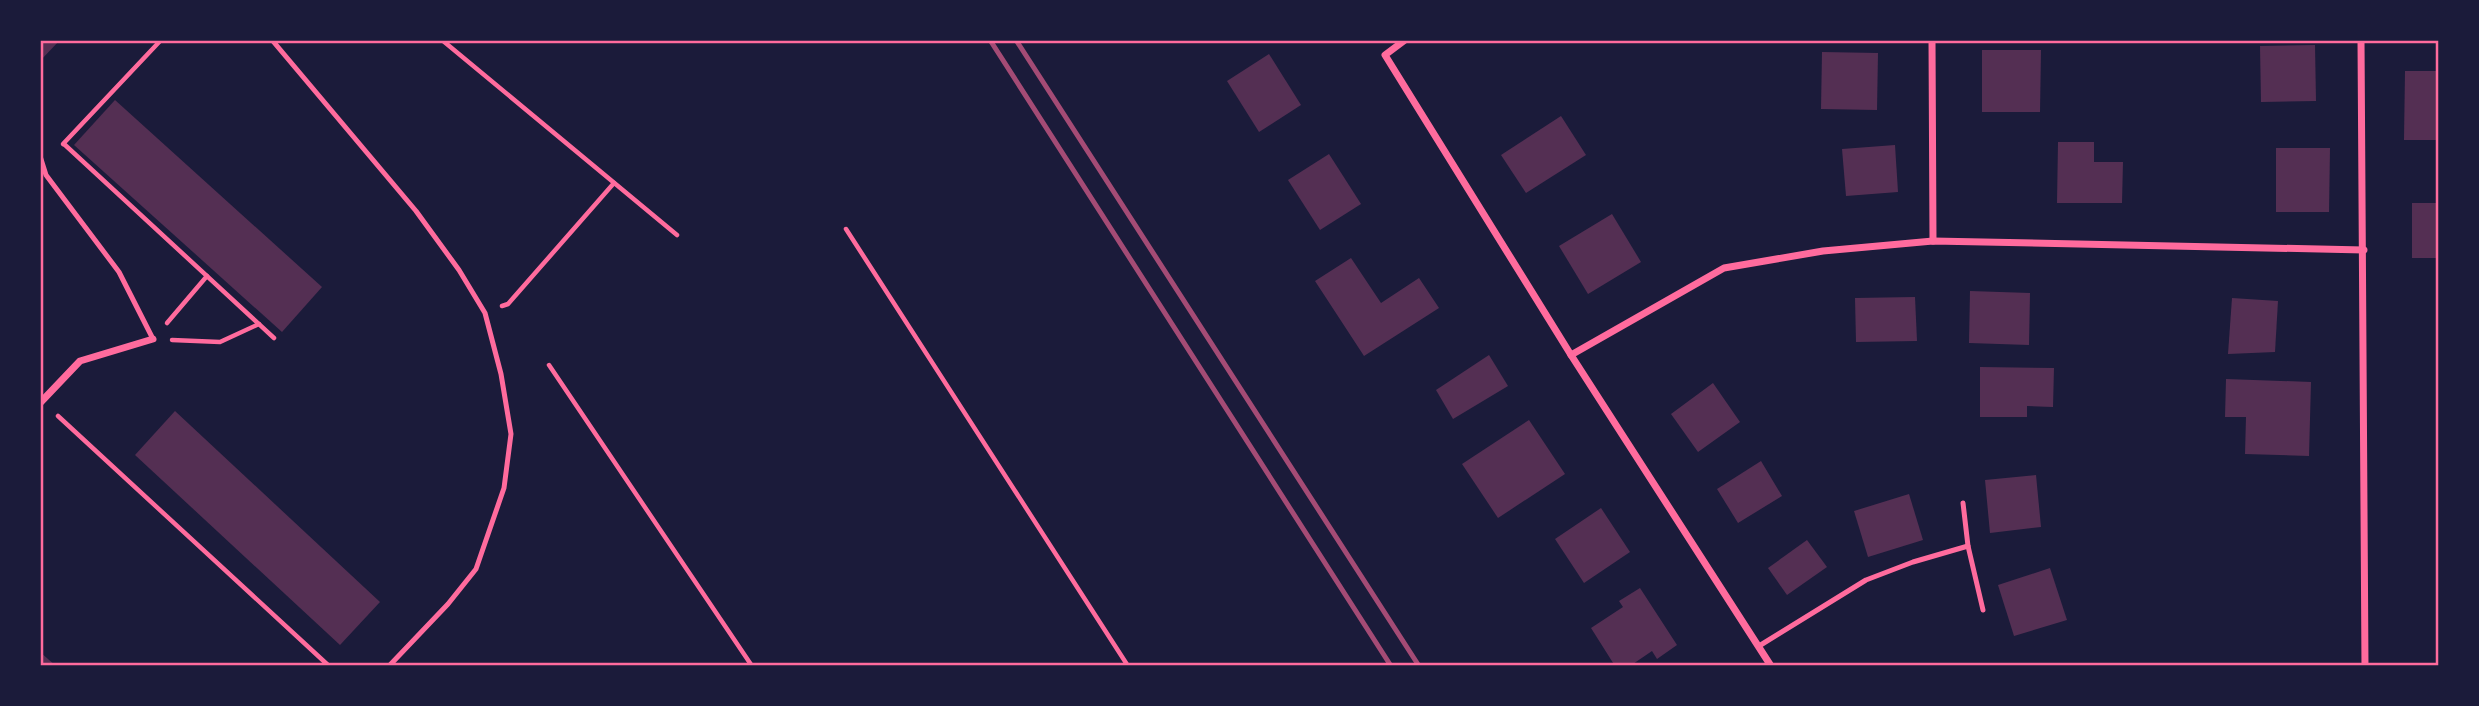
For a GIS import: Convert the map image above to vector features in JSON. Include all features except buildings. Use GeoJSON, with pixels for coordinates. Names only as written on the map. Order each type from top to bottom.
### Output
{"type":"FeatureCollection","features":[{"type":"Feature","properties":{"kind":"street"},"geometry":{"type":"LineString","coordinates":[[1405,40],[1385,55],[1571,355],[1771,666]]}},
{"type":"Feature","properties":{"kind":"street"},"geometry":{"type":"LineString","coordinates":[[1932,40],[1933,241]]}},
{"type":"Feature","properties":{"kind":"street"},"geometry":{"type":"LineString","coordinates":[[2361,40],[2365,666]]}},
{"type":"Feature","properties":{"kind":"street"},"geometry":{"type":"LineString","coordinates":[[1571,355],[1724,268],[1823,251],[1933,241],[2364,250]]}},
{"type":"Feature","properties":{"kind":"street"},"geometry":{"type":"LineString","coordinates":[[41,402],[80,361],[153,339]]}},
{"type":"Feature","properties":{"kind":"lane"},"geometry":{"type":"LineString","coordinates":[[272,40],[416,211],[459,270],[485,313],[501,374],[510,434],[504,488],[476,569],[448,604],[389,666]]}},
{"type":"Feature","properties":{"kind":"lane"},"geometry":{"type":"LineString","coordinates":[[40,156],[46,175],[119,272],[153,339]]}},
{"type":"Feature","properties":{"kind":"lane"},"geometry":{"type":"LineString","coordinates":[[1963,503],[1968,546],[1983,610]]}},
{"type":"Feature","properties":{"kind":"lane"},"geometry":{"type":"LineString","coordinates":[[1759,646],[1866,580],[1913,562],[1968,546]]}},
{"type":"Feature","properties":{"kind":"path"},"geometry":{"type":"LineString","coordinates":[[46,175],[55,154],[161,40]]}},
{"type":"Feature","properties":{"kind":"path"},"geometry":{"type":"LineString","coordinates":[[442,40],[677,235]]}},
{"type":"Feature","properties":{"kind":"path"},"geometry":{"type":"LineString","coordinates":[[64,144],[274,338]]}},
{"type":"Feature","properties":{"kind":"path"},"geometry":{"type":"LineString","coordinates":[[485,313],[508,304],[614,183]]}},
{"type":"Feature","properties":{"kind":"path"},"geometry":{"type":"LineString","coordinates":[[846,229],[1128,666]]}},
{"type":"Feature","properties":{"kind":"path"},"geometry":{"type":"LineString","coordinates":[[153,339],[207,276]]}},
{"type":"Feature","properties":{"kind":"path"},"geometry":{"type":"LineString","coordinates":[[153,339],[220,342],[259,324]]}},
{"type":"Feature","properties":{"kind":"path"},"geometry":{"type":"LineString","coordinates":[[549,365],[752,666]]}},
{"type":"Feature","properties":{"kind":"path"},"geometry":{"type":"LineString","coordinates":[[41,402],[329,666]]}},
{"type":"Feature","properties":{"kind":"railway"},"geometry":{"type":"LineString","coordinates":[[990,40],[1391,666]]}},
{"type":"Feature","properties":{"kind":"railway"},"geometry":{"type":"LineString","coordinates":[[1016,40],[1419,666]]}}]}
